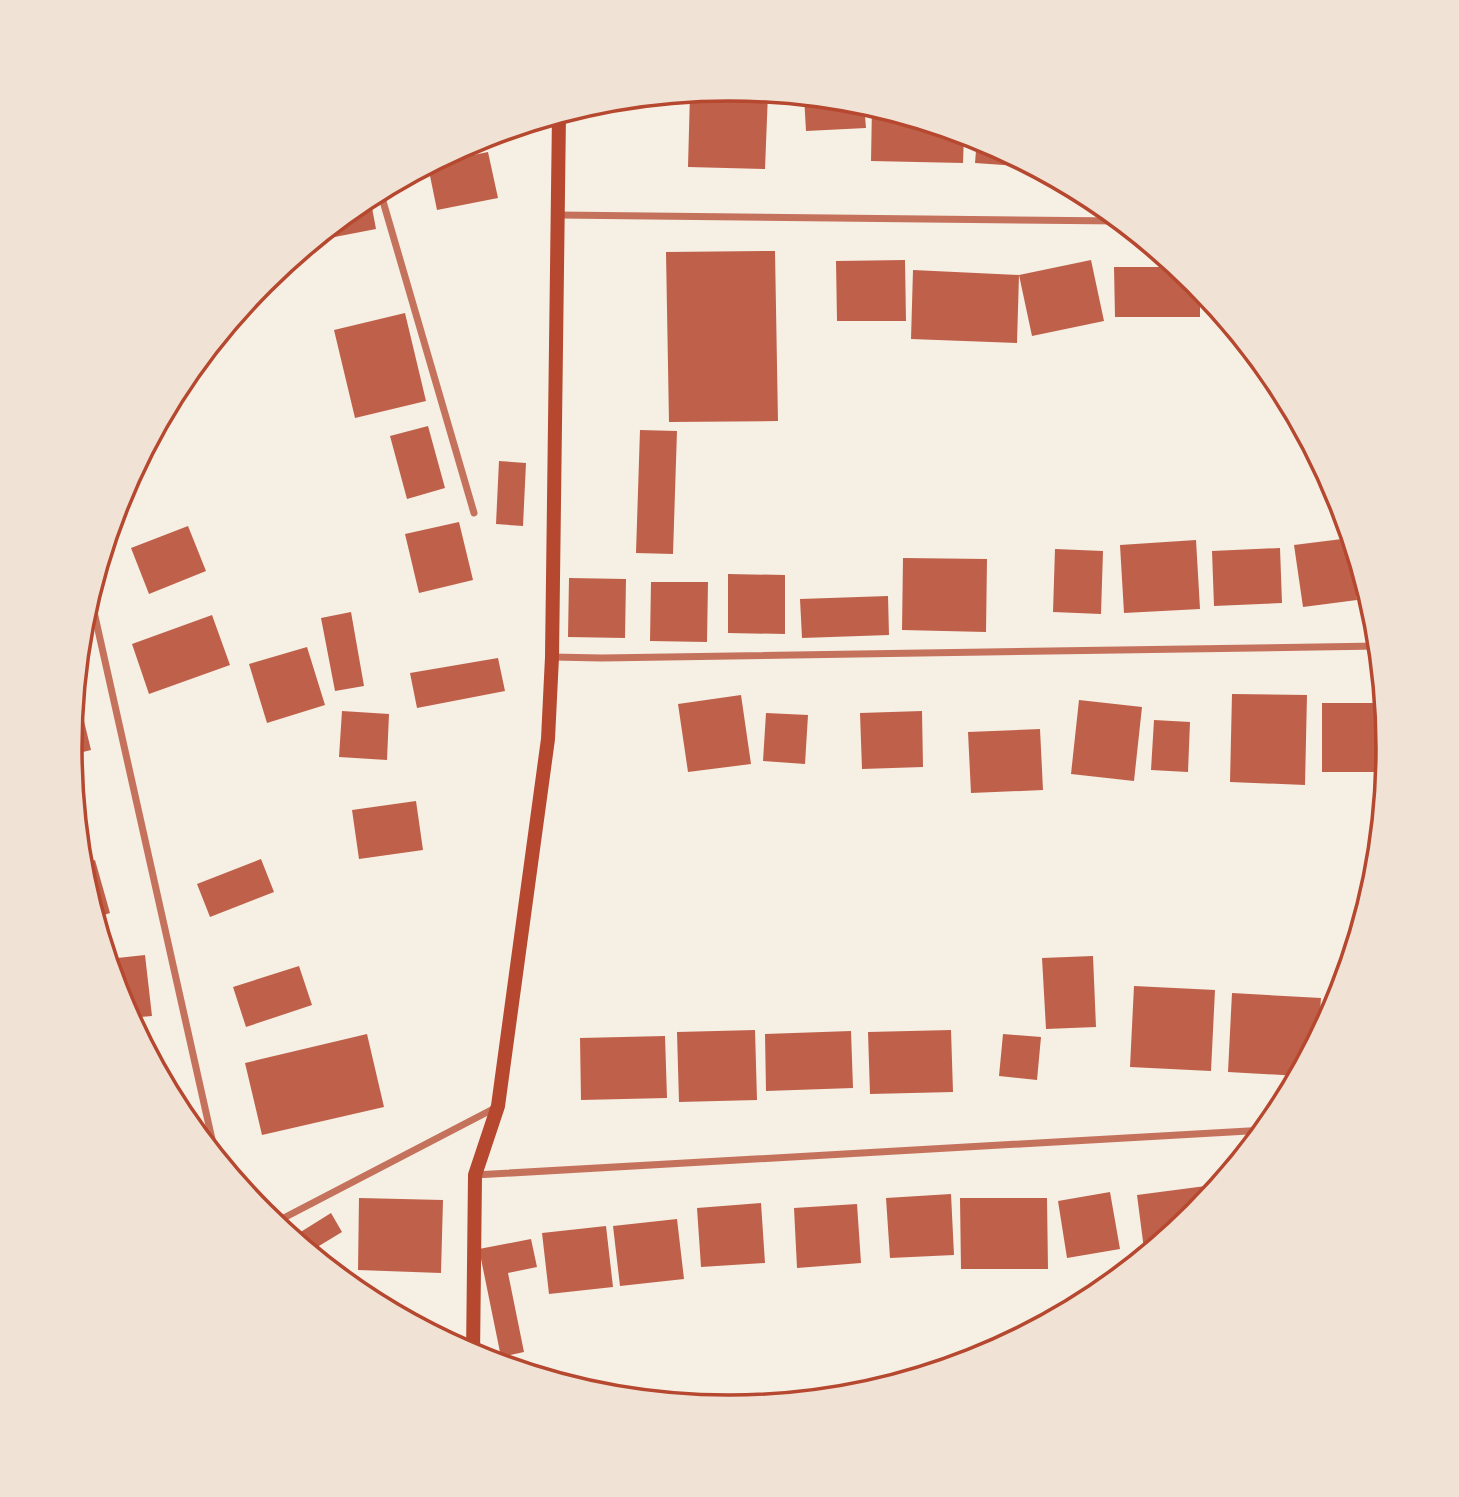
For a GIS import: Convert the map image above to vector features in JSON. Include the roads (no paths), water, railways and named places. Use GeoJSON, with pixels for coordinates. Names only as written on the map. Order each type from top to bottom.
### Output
{"type":"FeatureCollection","features":[{"type":"Feature","properties":{"kind":"main road"},"geometry":{"type":"LineString","coordinates":[[473,1342],[475,1175],[498,1106],[548,738],[552,657],[559,124]]}},
{"type":"Feature","properties":{"kind":"street"},"geometry":{"type":"LineString","coordinates":[[383,202],[474,513]]}},
{"type":"Feature","properties":{"kind":"street"},"geometry":{"type":"LineString","coordinates":[[558,215],[1104,221]]}},
{"type":"Feature","properties":{"kind":"street"},"geometry":{"type":"LineString","coordinates":[[96,619],[211,1137]]}},
{"type":"Feature","properties":{"kind":"street"},"geometry":{"type":"LineString","coordinates":[[552,657],[1368,646]]}},
{"type":"Feature","properties":{"kind":"street"},"geometry":{"type":"LineString","coordinates":[[284,1218],[498,1106]]}},
{"type":"Feature","properties":{"kind":"street"},"geometry":{"type":"LineString","coordinates":[[475,1175],[1252,1131]]}}]}
